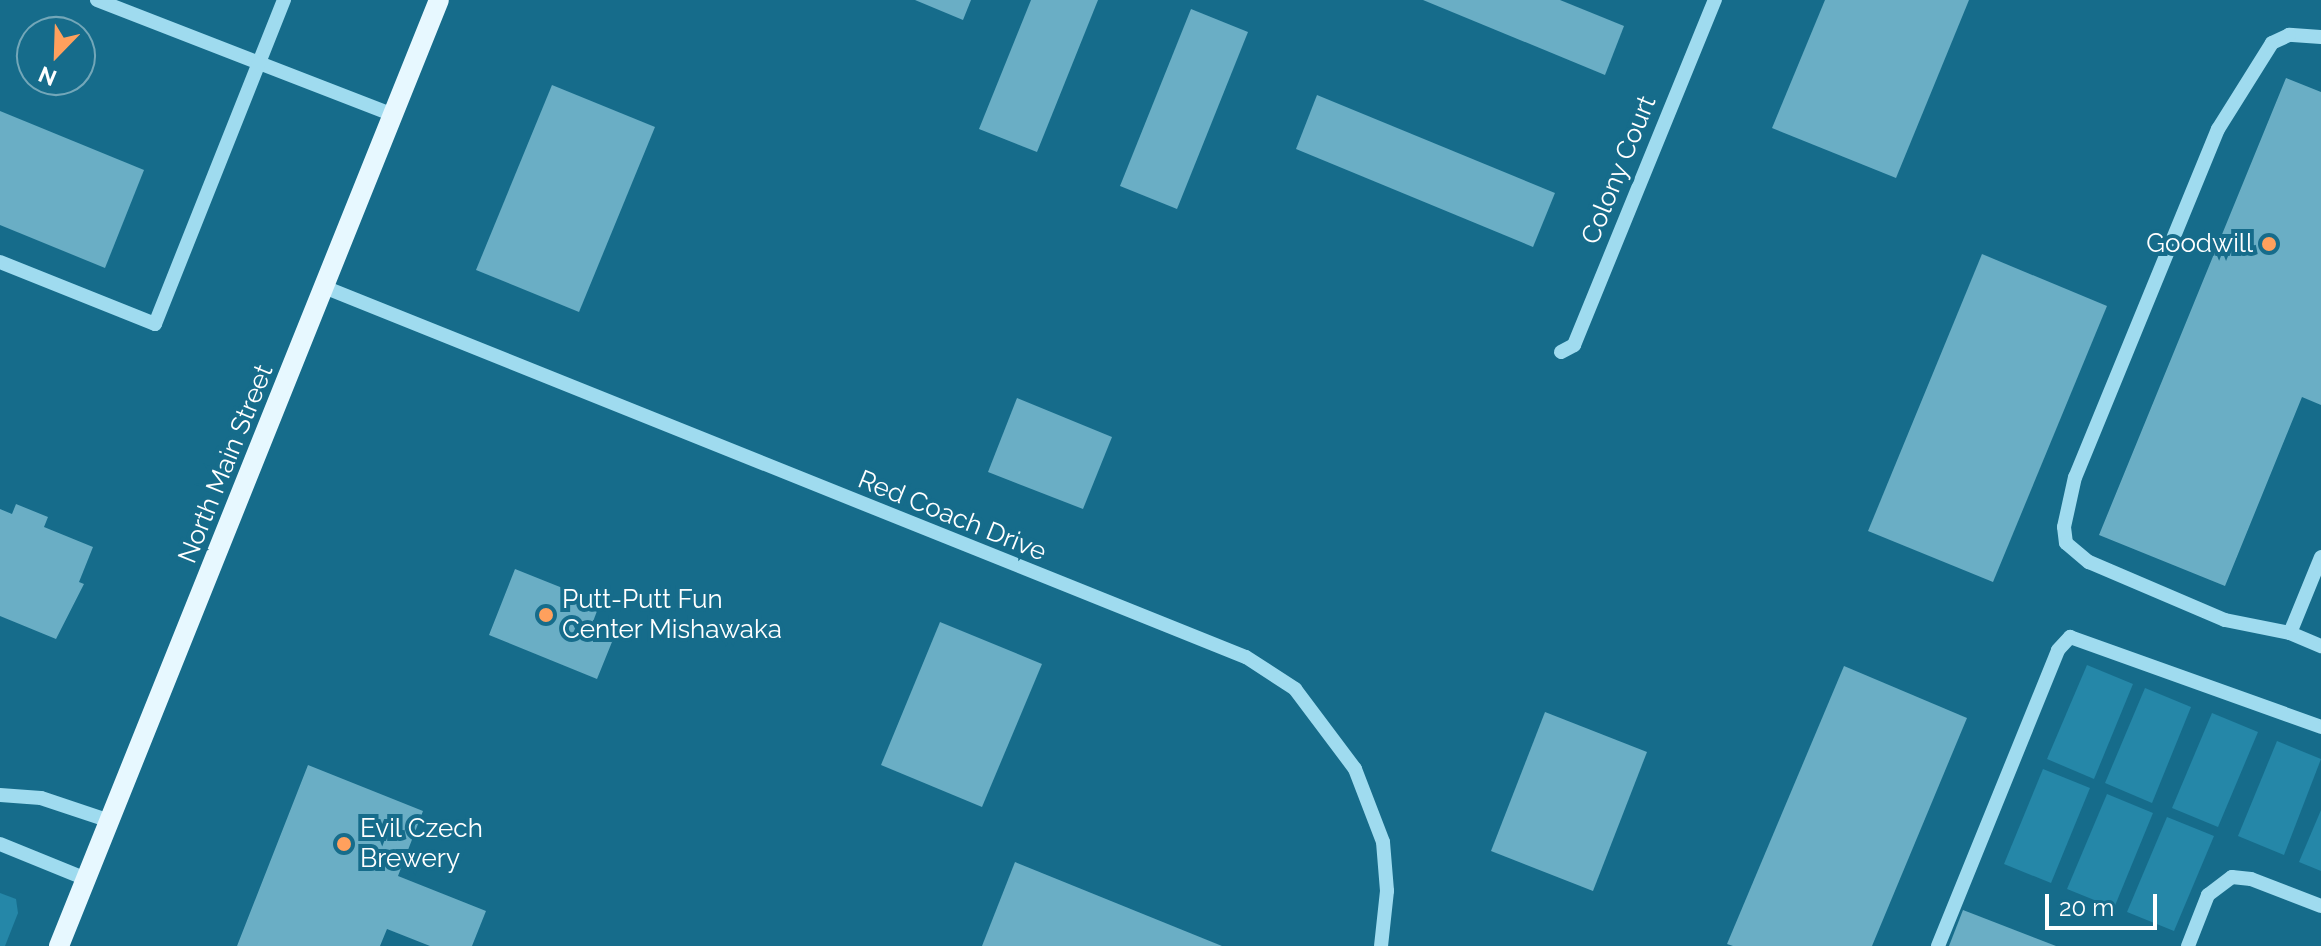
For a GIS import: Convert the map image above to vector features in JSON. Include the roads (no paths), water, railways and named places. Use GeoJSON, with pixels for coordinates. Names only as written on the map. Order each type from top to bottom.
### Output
{"type":"FeatureCollection","features":[{"type":"Feature","properties":{"kind":"main road","name":"North Main Street"},"geometry":{"type":"LineString","coordinates":[[59,946],[439,0]]}},
{"type":"Feature","properties":{"kind":"street"},"geometry":{"type":"LineString","coordinates":[[97,0],[393,115]]}},
{"type":"Feature","properties":{"kind":"street"},"geometry":{"type":"LineString","coordinates":[[0,262],[155,324],[284,0]]}},
{"type":"Feature","properties":{"kind":"street","name":"Colony Court"},"geometry":{"type":"LineString","coordinates":[[1561,352],[1574,345],[1715,0]]}},
{"type":"Feature","properties":{"kind":"street"},"geometry":{"type":"LineString","coordinates":[[2321,37],[2289,35],[2272,43],[2218,129],[2075,477],[2064,527],[2066,543],[2089,562],[2225,620],[2290,633],[2321,646]]}},
{"type":"Feature","properties":{"kind":"street","name":"Red Coach Drive"},"geometry":{"type":"LineString","coordinates":[[324,287],[1246,657],[1295,689],[1355,769],[1383,842],[1387,891],[1381,946]]}},
{"type":"Feature","properties":{"kind":"street"},"geometry":{"type":"LineString","coordinates":[[2290,633],[2321,557]]}},
{"type":"Feature","properties":{"kind":"street"},"geometry":{"type":"LineString","coordinates":[[1938,946],[2064,641],[2081,639],[2321,727]]}},
{"type":"Feature","properties":{"kind":"street"},"geometry":{"type":"LineString","coordinates":[[0,795],[41,798],[110,821]]}},
{"type":"Feature","properties":{"kind":"street"},"geometry":{"type":"LineString","coordinates":[[0,844],[86,879]]}},
{"type":"Feature","properties":{"kind":"street"},"geometry":{"type":"LineString","coordinates":[[2188,946],[2208,895],[2232,877],[2251,879],[2321,906]]}},
{"type":"Feature","properties":{"kind":"place","name":"Goodwill"},"geometry":{"type":"Point","coordinates":[2269,244]}},
{"type":"Feature","properties":{"kind":"place","name":"Putt-Putt Fun Center Mishawaka"},"geometry":{"type":"Point","coordinates":[546,615]}},
{"type":"Feature","properties":{"kind":"place","name":"Evil Czech Brewery"},"geometry":{"type":"Point","coordinates":[344,844]}}]}
